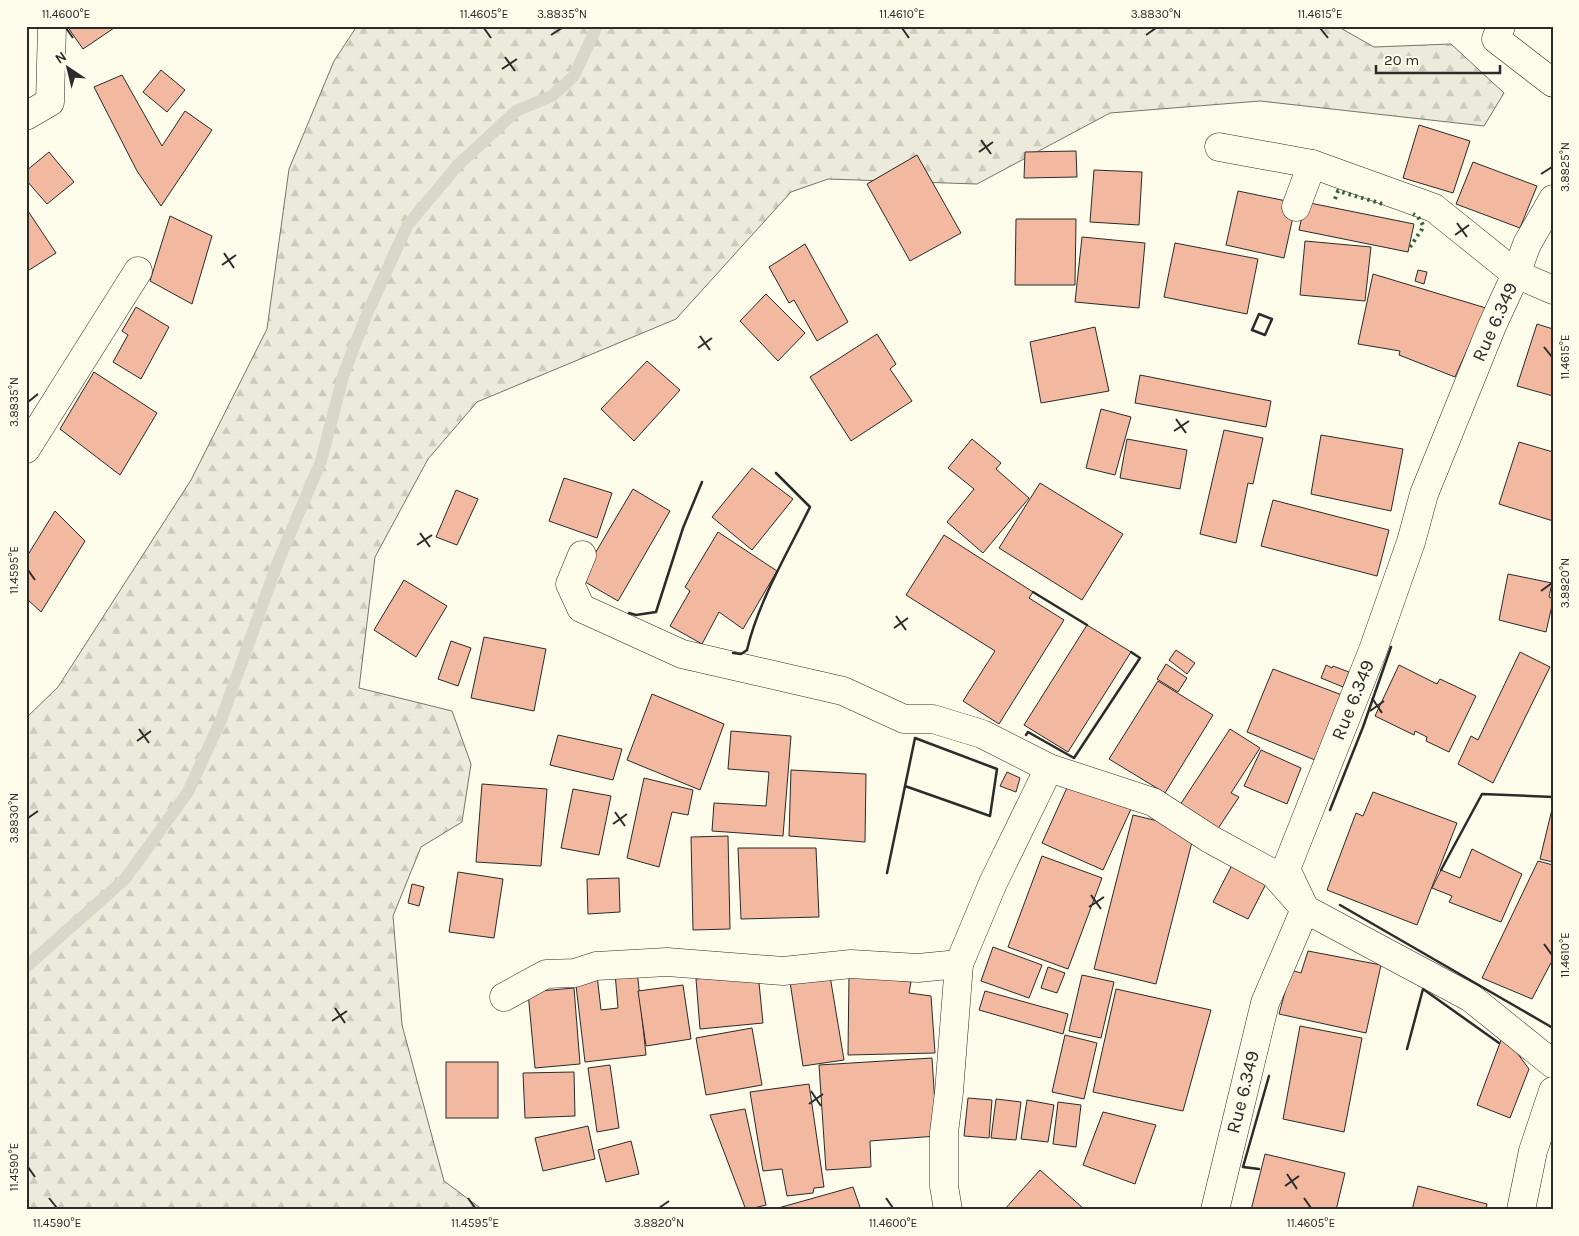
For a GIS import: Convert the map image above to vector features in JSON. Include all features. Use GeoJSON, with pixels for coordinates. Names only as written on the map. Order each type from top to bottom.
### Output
{"type":"FeatureCollection","features":[{"type":"Feature","properties":{"kind":"street"},"geometry":{"type":"LineString","coordinates":[[26,116],[50,102],[52,26]]}},
{"type":"Feature","properties":{"kind":"street"},"geometry":{"type":"LineString","coordinates":[[1501,26],[1496,39],[1553,83]]}},
{"type":"Feature","properties":{"kind":"street"},"geometry":{"type":"LineString","coordinates":[[1219,147],[1312,164],[1434,208],[1516,274],[1553,290]]}},
{"type":"Feature","properties":{"kind":"street"},"geometry":{"type":"LineString","coordinates":[[1296,207],[1312,164]]}},
{"type":"Feature","properties":{"kind":"street","name":"Rue 6.349"},"geometry":{"type":"LineString","coordinates":[[1215,1210],[1265,1003],[1305,909],[1286,869],[1373,650],[1411,542],[1424,494],[1527,244],[1553,199]]}},
{"type":"Feature","properties":{"kind":"street"},"geometry":{"type":"LineString","coordinates":[[26,448],[138,271]]}},
{"type":"Feature","properties":{"kind":"street"},"geometry":{"type":"LineString","coordinates":[[582,555],[570,584],[581,608],[682,654],[843,691],[904,719],[933,718],[982,734],[1049,768],[1153,802],[1210,839],[1274,874],[1305,909],[1471,998],[1553,1064]]}},
{"type":"Feature","properties":{"kind":"street"},"geometry":{"type":"LineString","coordinates":[[948,1210],[944,1186],[944,1133],[959,964],[993,883],[1049,768]]}},
{"type":"Feature","properties":{"kind":"street"},"geometry":{"type":"LineString","coordinates":[[504,997],[546,974],[575,973],[596,966],[667,962],[783,971],[851,964],[918,968],[959,964]]}},
{"type":"Feature","properties":{"kind":"street"},"geometry":{"type":"LineString","coordinates":[[1521,1210],[1533,1151],[1553,1091]]}},
{"type":"Feature","properties":{"kind":"green space"},"geometry":{"type":"Polygon","coordinates":[[[357,26],[1337,26],[1374,47],[1451,44],[1504,93],[1484,126],[1260,101],[1110,113],[977,184],[828,179],[791,192],[676,319],[477,402],[428,459],[375,557],[359,688],[452,711],[471,764],[462,822],[421,847],[393,916],[402,1025],[444,1181],[483,1210],[26,1210],[26,718],[58,687],[191,480],[267,329],[289,169],[334,61],[357,26]]]}},
{"type":"Feature","properties":{"kind":"building"},"geometry":{"type":"Polygon","coordinates":[[[67,26],[117,26],[83,49],[67,26]]]}},
{"type":"Feature","properties":{"kind":"building"},"geometry":{"type":"Polygon","coordinates":[[[161,70],[185,90],[167,112],[143,92],[161,70]]]}},
{"type":"Feature","properties":{"kind":"building"},"geometry":{"type":"Polygon","coordinates":[[[122,75],[162,146],[185,111],[212,130],[161,206],[137,171],[94,87],[122,75]]]}},
{"type":"Feature","properties":{"kind":"building"},"geometry":{"type":"Polygon","coordinates":[[[1419,125],[1470,141],[1453,193],[1403,178],[1419,125]]]}},
{"type":"Feature","properties":{"kind":"building"},"geometry":{"type":"Polygon","coordinates":[[[1076,151],[1077,177],[1024,178],[1025,152],[1076,151]]]}},
{"type":"Feature","properties":{"kind":"building"},"geometry":{"type":"Polygon","coordinates":[[[49,152],[74,182],[47,204],[26,180],[26,171],[49,152]]]}},
{"type":"Feature","properties":{"kind":"building"},"geometry":{"type":"Polygon","coordinates":[[[917,155],[961,233],[910,261],[867,184],[917,155]]]}},
{"type":"Feature","properties":{"kind":"building"},"geometry":{"type":"Polygon","coordinates":[[[1473,162],[1537,186],[1520,228],[1456,204],[1473,162]]]}},
{"type":"Feature","properties":{"kind":"building"},"geometry":{"type":"Polygon","coordinates":[[[1094,170],[1142,172],[1139,225],[1090,222],[1094,170]]]}},
{"type":"Feature","properties":{"kind":"building"},"geometry":{"type":"Polygon","coordinates":[[[1238,191],[1296,203],[1284,258],[1226,245],[1238,191]]]}},
{"type":"Feature","properties":{"kind":"building"},"geometry":{"type":"Polygon","coordinates":[[[1305,202],[1414,224],[1408,252],[1299,230],[1305,202]]]}},
{"type":"Feature","properties":{"kind":"building"},"geometry":{"type":"Polygon","coordinates":[[[26,208],[56,253],[26,272],[26,208]]]}},
{"type":"Feature","properties":{"kind":"building"},"geometry":{"type":"Polygon","coordinates":[[[170,216],[212,236],[192,304],[150,281],[170,216]]]}},
{"type":"Feature","properties":{"kind":"building"},"geometry":{"type":"Polygon","coordinates":[[[1016,219],[1076,219],[1075,285],[1015,285],[1016,219]]]}},
{"type":"Feature","properties":{"kind":"building"},"geometry":{"type":"Polygon","coordinates":[[[1082,237],[1145,243],[1139,308],[1075,302],[1082,237]]]}},
{"type":"Feature","properties":{"kind":"building"},"geometry":{"type":"Polygon","coordinates":[[[1305,241],[1371,247],[1365,301],[1300,295],[1305,241]]]}},
{"type":"Feature","properties":{"kind":"building"},"geometry":{"type":"Polygon","coordinates":[[[1175,243],[1258,259],[1247,314],[1164,297],[1175,243]]]}},
{"type":"Feature","properties":{"kind":"building"},"geometry":{"type":"Polygon","coordinates":[[[805,244],[848,322],[817,341],[794,300],[789,303],[769,267],[805,244]]]}},
{"type":"Feature","properties":{"kind":"building"},"geometry":{"type":"Polygon","coordinates":[[[1418,270],[1427,272],[1424,284],[1415,281],[1418,270]]]}},
{"type":"Feature","properties":{"kind":"building"},"geometry":{"type":"Polygon","coordinates":[[[1373,274],[1486,308],[1455,377],[1399,355],[1400,351],[1358,344],[1373,274]]]}},
{"type":"Feature","properties":{"kind":"building"},"geometry":{"type":"Polygon","coordinates":[[[766,294],[805,333],[778,361],[740,321],[766,294]]]}},
{"type":"Feature","properties":{"kind":"building"},"geometry":{"type":"Polygon","coordinates":[[[136,307],[169,327],[141,379],[113,362],[128,335],[122,331],[136,307]]]}},
{"type":"Feature","properties":{"kind":"building"},"geometry":{"type":"Polygon","coordinates":[[[1537,324],[1553,329],[1553,396],[1517,386],[1537,324]]]}},
{"type":"Feature","properties":{"kind":"building"},"geometry":{"type":"Polygon","coordinates":[[[1095,327],[1109,391],[1041,403],[1030,342],[1095,327]]]}},
{"type":"Feature","properties":{"kind":"building"},"geometry":{"type":"Polygon","coordinates":[[[877,334],[896,364],[890,369],[912,401],[851,441],[810,377],[877,334]]]}},
{"type":"Feature","properties":{"kind":"building"},"geometry":{"type":"Polygon","coordinates":[[[647,361],[680,390],[634,441],[601,409],[647,361]]]}},
{"type":"Feature","properties":{"kind":"building"},"geometry":{"type":"Polygon","coordinates":[[[94,372],[157,413],[120,475],[60,429],[94,372]]]}},
{"type":"Feature","properties":{"kind":"building"},"geometry":{"type":"Polygon","coordinates":[[[1140,375],[1271,401],[1266,427],[1135,403],[1140,375]]]}},
{"type":"Feature","properties":{"kind":"building"},"geometry":{"type":"Polygon","coordinates":[[[1101,409],[1131,417],[1115,475],[1086,468],[1101,409]]]}},
{"type":"Feature","properties":{"kind":"building"},"geometry":{"type":"Polygon","coordinates":[[[1224,430],[1263,438],[1253,484],[1248,483],[1236,543],[1200,534],[1224,430]]]}},
{"type":"Feature","properties":{"kind":"building"},"geometry":{"type":"Polygon","coordinates":[[[1321,435],[1403,449],[1391,511],[1311,494],[1321,435]]]}},
{"type":"Feature","properties":{"kind":"building"},"geometry":{"type":"Polygon","coordinates":[[[972,439],[1001,463],[996,469],[1029,498],[983,553],[947,522],[974,489],[948,468],[972,439]]]}},
{"type":"Feature","properties":{"kind":"building"},"geometry":{"type":"Polygon","coordinates":[[[1127,439],[1187,450],[1180,489],[1120,478],[1127,439]]]}},
{"type":"Feature","properties":{"kind":"building"},"geometry":{"type":"Polygon","coordinates":[[[1519,442],[1553,452],[1553,521],[1499,504],[1519,442]]]}},
{"type":"Feature","properties":{"kind":"building"},"geometry":{"type":"Polygon","coordinates":[[[752,468],[793,499],[752,550],[712,517],[752,468]]]}},
{"type":"Feature","properties":{"kind":"building"},"geometry":{"type":"Polygon","coordinates":[[[564,478],[612,493],[597,538],[549,521],[564,478]]]}},
{"type":"Feature","properties":{"kind":"building"},"geometry":{"type":"Polygon","coordinates":[[[1040,483],[1123,534],[1082,600],[999,548],[1040,483]]]}},
{"type":"Feature","properties":{"kind":"building"},"geometry":{"type":"Polygon","coordinates":[[[633,489],[670,511],[618,601],[580,579],[633,489]]]}},
{"type":"Feature","properties":{"kind":"building"},"geometry":{"type":"Polygon","coordinates":[[[456,490],[478,499],[457,545],[436,537],[456,490]]]}},
{"type":"Feature","properties":{"kind":"building"},"geometry":{"type":"Polygon","coordinates":[[[1273,500],[1389,530],[1377,576],[1261,546],[1273,500]]]}},
{"type":"Feature","properties":{"kind":"building"},"geometry":{"type":"Polygon","coordinates":[[[55,511],[85,541],[41,612],[26,598],[26,558],[55,511]]]}},
{"type":"Feature","properties":{"kind":"building"},"geometry":{"type":"Polygon","coordinates":[[[718,532],[777,571],[743,629],[719,612],[702,644],[670,626],[690,591],[685,587],[718,532]]]}},
{"type":"Feature","properties":{"kind":"building"},"geometry":{"type":"Polygon","coordinates":[[[944,535],[1033,592],[1029,598],[1064,620],[999,724],[963,701],[995,651],[906,595],[944,535]]]}},
{"type":"Feature","properties":{"kind":"building"},"geometry":{"type":"Polygon","coordinates":[[[1508,574],[1552,583],[1549,597],[1553,601],[1546,632],[1499,620],[1508,574]]]}},
{"type":"Feature","properties":{"kind":"building"},"geometry":{"type":"Polygon","coordinates":[[[404,580],[447,606],[416,657],[374,630],[404,580]]]}},
{"type":"Feature","properties":{"kind":"building"},"geometry":{"type":"Polygon","coordinates":[[[1087,625],[1131,652],[1068,752],[1024,725],[1087,625]]]}},
{"type":"Feature","properties":{"kind":"building"},"geometry":{"type":"Polygon","coordinates":[[[484,637],[546,649],[534,711],[471,698],[484,637]]]}},
{"type":"Feature","properties":{"kind":"building"},"geometry":{"type":"Polygon","coordinates":[[[451,641],[471,648],[458,686],[438,679],[451,641]]]}},
{"type":"Feature","properties":{"kind":"building"},"geometry":{"type":"Polygon","coordinates":[[[1176,650],[1195,663],[1187,674],[1169,660],[1176,650]]]}},
{"type":"Feature","properties":{"kind":"building"},"geometry":{"type":"Polygon","coordinates":[[[1520,652],[1550,667],[1493,783],[1458,764],[1471,736],[1478,740],[1520,652]]]}},
{"type":"Feature","properties":{"kind":"building"},"geometry":{"type":"Polygon","coordinates":[[[1166,664],[1187,678],[1178,692],[1157,679],[1166,664]]]}},
{"type":"Feature","properties":{"kind":"building"},"geometry":{"type":"Polygon","coordinates":[[[1326,665],[1349,672],[1343,687],[1321,678],[1326,665]]]}},
{"type":"Feature","properties":{"kind":"building"},"geometry":{"type":"Polygon","coordinates":[[[1399,665],[1437,684],[1440,679],[1476,696],[1449,752],[1426,741],[1427,737],[1415,731],[1414,735],[1375,716],[1399,665]]]}},
{"type":"Feature","properties":{"kind":"building"},"geometry":{"type":"Polygon","coordinates":[[[1273,669],[1342,695],[1315,760],[1247,732],[1273,669]]]}},
{"type":"Feature","properties":{"kind":"building"},"geometry":{"type":"Polygon","coordinates":[[[1158,681],[1213,715],[1165,793],[1109,759],[1158,681]]]}},
{"type":"Feature","properties":{"kind":"building"},"geometry":{"type":"Polygon","coordinates":[[[652,694],[724,724],[700,790],[627,760],[652,694]]]}},
{"type":"Feature","properties":{"kind":"building"},"geometry":{"type":"Polygon","coordinates":[[[1230,729],[1260,748],[1231,793],[1239,797],[1213,836],[1176,811],[1230,729]]]}},
{"type":"Feature","properties":{"kind":"building"},"geometry":{"type":"Polygon","coordinates":[[[731,731],[791,736],[783,836],[712,831],[714,803],[766,806],[769,772],[728,769],[731,731]]]}},
{"type":"Feature","properties":{"kind":"building"},"geometry":{"type":"Polygon","coordinates":[[[558,735],[622,749],[613,780],[550,765],[558,735]]]}},
{"type":"Feature","properties":{"kind":"building"},"geometry":{"type":"Polygon","coordinates":[[[1261,750],[1301,768],[1287,804],[1244,786],[1261,750]]]}},
{"type":"Feature","properties":{"kind":"building"},"geometry":{"type":"Polygon","coordinates":[[[791,770],[866,774],[865,842],[789,836],[791,770]]]}},
{"type":"Feature","properties":{"kind":"building"},"geometry":{"type":"Polygon","coordinates":[[[1007,772],[1020,778],[1016,792],[1000,786],[1007,772]]]}},
{"type":"Feature","properties":{"kind":"building"},"geometry":{"type":"Polygon","coordinates":[[[644,778],[693,790],[688,815],[672,812],[659,867],[627,858],[644,778]]]}},
{"type":"Feature","properties":{"kind":"building"},"geometry":{"type":"Polygon","coordinates":[[[1070,781],[1131,809],[1103,870],[1042,843],[1070,781]]]}},
{"type":"Feature","properties":{"kind":"building"},"geometry":{"type":"Polygon","coordinates":[[[482,784],[547,789],[541,866],[476,862],[482,784]]]}},
{"type":"Feature","properties":{"kind":"building"},"geometry":{"type":"Polygon","coordinates":[[[573,789],[611,796],[599,855],[561,848],[573,789]]]}},
{"type":"Feature","properties":{"kind":"building"},"geometry":{"type":"Polygon","coordinates":[[[1373,792],[1457,823],[1417,925],[1327,890],[1356,813],[1363,816],[1373,792]]]}},
{"type":"Feature","properties":{"kind":"building"},"geometry":{"type":"Polygon","coordinates":[[[1553,805],[1553,862],[1540,859],[1553,805]]]}},
{"type":"Feature","properties":{"kind":"building"},"geometry":{"type":"Polygon","coordinates":[[[1133,815],[1195,830],[1156,984],[1094,969],[1133,815]]]}},
{"type":"Feature","properties":{"kind":"building"},"geometry":{"type":"Polygon","coordinates":[[[728,836],[730,929],[693,930],[691,837],[728,836]]]}},
{"type":"Feature","properties":{"kind":"building"},"geometry":{"type":"Polygon","coordinates":[[[738,848],[816,848],[819,917],[741,919],[738,848]]]}},
{"type":"Feature","properties":{"kind":"building"},"geometry":{"type":"Polygon","coordinates":[[[1472,849],[1522,874],[1501,922],[1449,902],[1452,896],[1432,888],[1441,870],[1460,878],[1472,849]]]}},
{"type":"Feature","properties":{"kind":"building"},"geometry":{"type":"Polygon","coordinates":[[[1042,856],[1102,878],[1068,969],[1008,947],[1042,856]]]}},
{"type":"Feature","properties":{"kind":"building"},"geometry":{"type":"Polygon","coordinates":[[[1538,861],[1553,865],[1553,959],[1532,999],[1482,978],[1538,861]]]}},
{"type":"Feature","properties":{"kind":"building"},"geometry":{"type":"Polygon","coordinates":[[[1233,863],[1268,880],[1248,919],[1213,902],[1233,863]]]}},
{"type":"Feature","properties":{"kind":"building"},"geometry":{"type":"Polygon","coordinates":[[[458,872],[503,879],[494,938],[449,932],[458,872]]]}},
{"type":"Feature","properties":{"kind":"building"},"geometry":{"type":"Polygon","coordinates":[[[619,878],[620,912],[588,914],[587,879],[619,878]]]}},
{"type":"Feature","properties":{"kind":"building"},"geometry":{"type":"Polygon","coordinates":[[[412,884],[424,887],[419,906],[408,903],[412,884]]]}},
{"type":"Feature","properties":{"kind":"building"},"geometry":{"type":"Polygon","coordinates":[[[993,947],[1042,965],[1029,998],[981,981],[993,947]]]}},
{"type":"Feature","properties":{"kind":"building"},"geometry":{"type":"Polygon","coordinates":[[[1308,951],[1381,965],[1366,1033],[1279,1014],[1291,970],[1301,973],[1308,951]]]}},
{"type":"Feature","properties":{"kind":"building"},"geometry":{"type":"Polygon","coordinates":[[[1048,967],[1065,973],[1057,993],[1041,988],[1048,967]]]}},
{"type":"Feature","properties":{"kind":"building"},"geometry":{"type":"Polygon","coordinates":[[[637,970],[646,1055],[585,1062],[575,977],[597,975],[601,1010],[618,1008],[615,973],[637,970]]]}},
{"type":"Feature","properties":{"kind":"building"},"geometry":{"type":"Polygon","coordinates":[[[758,973],[763,1023],[700,1029],[696,979],[758,973]]]}},
{"type":"Feature","properties":{"kind":"building"},"geometry":{"type":"Polygon","coordinates":[[[849,974],[911,982],[909,993],[931,996],[935,1053],[848,1055],[849,974]]]}},
{"type":"Feature","properties":{"kind":"building"},"geometry":{"type":"Polygon","coordinates":[[[1082,975],[1114,982],[1101,1038],[1069,1031],[1082,975]]]}},
{"type":"Feature","properties":{"kind":"building"},"geometry":{"type":"Polygon","coordinates":[[[830,976],[844,1060],[803,1066],[790,982],[830,976]]]}},
{"type":"Feature","properties":{"kind":"building"},"geometry":{"type":"Polygon","coordinates":[[[683,985],[691,1039],[646,1046],[638,991],[683,985]]]}},
{"type":"Feature","properties":{"kind":"building"},"geometry":{"type":"Polygon","coordinates":[[[574,988],[580,1064],[535,1068],[528,992],[574,988]]]}},
{"type":"Feature","properties":{"kind":"building"},"geometry":{"type":"Polygon","coordinates":[[[1116,989],[1211,1010],[1183,1111],[1093,1092],[1116,989]]]}},
{"type":"Feature","properties":{"kind":"building"},"geometry":{"type":"Polygon","coordinates":[[[985,991],[1068,1014],[1063,1034],[979,1010],[985,991]]]}},
{"type":"Feature","properties":{"kind":"building"},"geometry":{"type":"Polygon","coordinates":[[[1300,1026],[1362,1038],[1344,1132],[1283,1119],[1300,1026]]]}},
{"type":"Feature","properties":{"kind":"building"},"geometry":{"type":"Polygon","coordinates":[[[752,1028],[762,1085],[706,1095],[696,1038],[752,1028]]]}},
{"type":"Feature","properties":{"kind":"building"},"geometry":{"type":"Polygon","coordinates":[[[1065,1035],[1097,1043],[1084,1099],[1052,1092],[1065,1035]]]}},
{"type":"Feature","properties":{"kind":"building"},"geometry":{"type":"Polygon","coordinates":[[[1501,1040],[1509,1042],[1529,1069],[1510,1118],[1477,1105],[1501,1040]]]}},
{"type":"Feature","properties":{"kind":"building"},"geometry":{"type":"Polygon","coordinates":[[[932,1058],[937,1136],[870,1141],[871,1167],[826,1170],[819,1065],[932,1058]]]}},
{"type":"Feature","properties":{"kind":"building"},"geometry":{"type":"Polygon","coordinates":[[[446,1062],[498,1062],[498,1118],[446,1118],[446,1062]]]}},
{"type":"Feature","properties":{"kind":"building"},"geometry":{"type":"Polygon","coordinates":[[[610,1065],[619,1128],[597,1132],[588,1068],[610,1065]]]}},
{"type":"Feature","properties":{"kind":"building"},"geometry":{"type":"Polygon","coordinates":[[[574,1072],[575,1116],[525,1118],[523,1073],[574,1072]]]}},
{"type":"Feature","properties":{"kind":"building"},"geometry":{"type":"Polygon","coordinates":[[[809,1084],[824,1187],[814,1188],[813,1193],[787,1196],[782,1169],[763,1171],[750,1092],[809,1084]]]}},
{"type":"Feature","properties":{"kind":"building"},"geometry":{"type":"Polygon","coordinates":[[[968,1098],[992,1100],[989,1138],[964,1136],[968,1098]]]}},
{"type":"Feature","properties":{"kind":"building"},"geometry":{"type":"Polygon","coordinates":[[[996,1099],[1021,1102],[1016,1140],[991,1138],[996,1099]]]}},
{"type":"Feature","properties":{"kind":"building"},"geometry":{"type":"Polygon","coordinates":[[[1027,1100],[1054,1105],[1048,1142],[1021,1139],[1027,1100]]]}},
{"type":"Feature","properties":{"kind":"building"},"geometry":{"type":"Polygon","coordinates":[[[1058,1102],[1081,1105],[1076,1147],[1053,1144],[1058,1102]]]}},
{"type":"Feature","properties":{"kind":"building"},"geometry":{"type":"Polygon","coordinates":[[[745,1109],[766,1205],[746,1210],[710,1115],[745,1109]]]}},
{"type":"Feature","properties":{"kind":"building"},"geometry":{"type":"Polygon","coordinates":[[[1103,1112],[1156,1125],[1135,1184],[1083,1165],[1103,1112]]]}},
{"type":"Feature","properties":{"kind":"building"},"geometry":{"type":"Polygon","coordinates":[[[588,1126],[595,1159],[543,1171],[535,1138],[588,1126]]]}},
{"type":"Feature","properties":{"kind":"building"},"geometry":{"type":"Polygon","coordinates":[[[631,1141],[639,1174],[606,1182],[598,1150],[631,1141]]]}},
{"type":"Feature","properties":{"kind":"building"},"geometry":{"type":"Polygon","coordinates":[[[1265,1154],[1345,1173],[1336,1210],[1251,1210],[1265,1154]]]}},
{"type":"Feature","properties":{"kind":"building"},"geometry":{"type":"Polygon","coordinates":[[[1040,1170],[1083,1208],[1082,1210],[1004,1210],[1040,1170]]]}},
{"type":"Feature","properties":{"kind":"building"},"geometry":{"type":"Polygon","coordinates":[[[1418,1186],[1487,1204],[1486,1210],[1412,1210],[1418,1186]]]}},
{"type":"Feature","properties":{"kind":"building"},"geometry":{"type":"Polygon","coordinates":[[[853,1187],[861,1210],[771,1210],[853,1187]]]}},
{"type":"Feature","properties":{"kind":"waterway"},"geometry":{"type":"LineString","coordinates":[[26,967],[125,879],[188,792],[221,720],[278,562],[321,461],[344,373],[367,314],[407,226],[457,166],[516,111],[552,96],[574,76],[597,26]]}},
{"type":"Feature","properties":{"kind":"hedge"},"geometry":{"type":"LineString","coordinates":[[1335,199],[1338,191],[1383,204]]}},
{"type":"Feature","properties":{"kind":"hedge"},"geometry":{"type":"LineString","coordinates":[[1410,247],[1423,225],[1418,217],[1413,214]]}},
{"type":"Feature","properties":{"kind":"wall"},"geometry":{"type":"LineString","coordinates":[[1259,314],[1272,319],[1265,335],[1252,330],[1259,314]]}},
{"type":"Feature","properties":{"kind":"wall"},"geometry":{"type":"LineString","coordinates":[[733,653],[741,654],[747,650],[758,614],[783,559],[810,507],[776,473]]}},
{"type":"Feature","properties":{"kind":"wall"},"geometry":{"type":"LineString","coordinates":[[629,613],[636,615],[656,612],[683,528],[702,482]]}},
{"type":"Feature","properties":{"kind":"wall"},"geometry":{"type":"LineString","coordinates":[[1033,592],[1087,625]]}},
{"type":"Feature","properties":{"kind":"wall"},"geometry":{"type":"LineString","coordinates":[[1330,810],[1363,727],[1391,647]]}},
{"type":"Feature","properties":{"kind":"wall"},"geometry":{"type":"LineString","coordinates":[[1026,735],[1028,732],[1074,758],[1140,658],[1131,652]]}},
{"type":"Feature","properties":{"kind":"wall"},"geometry":{"type":"LineString","coordinates":[[887,873],[915,738],[997,769],[990,816],[905,786]]}},
{"type":"Feature","properties":{"kind":"wall"},"geometry":{"type":"LineString","coordinates":[[1441,870],[1482,794],[1553,797]]}},
{"type":"Feature","properties":{"kind":"wall"},"geometry":{"type":"LineString","coordinates":[[1340,905],[1553,1028]]}},
{"type":"Feature","properties":{"kind":"wall"},"geometry":{"type":"LineString","coordinates":[[1407,1049],[1423,989],[1499,1043]]}},
{"type":"Feature","properties":{"kind":"wall"},"geometry":{"type":"LineString","coordinates":[[1259,1169],[1243,1167],[1269,1076]]}}]}
